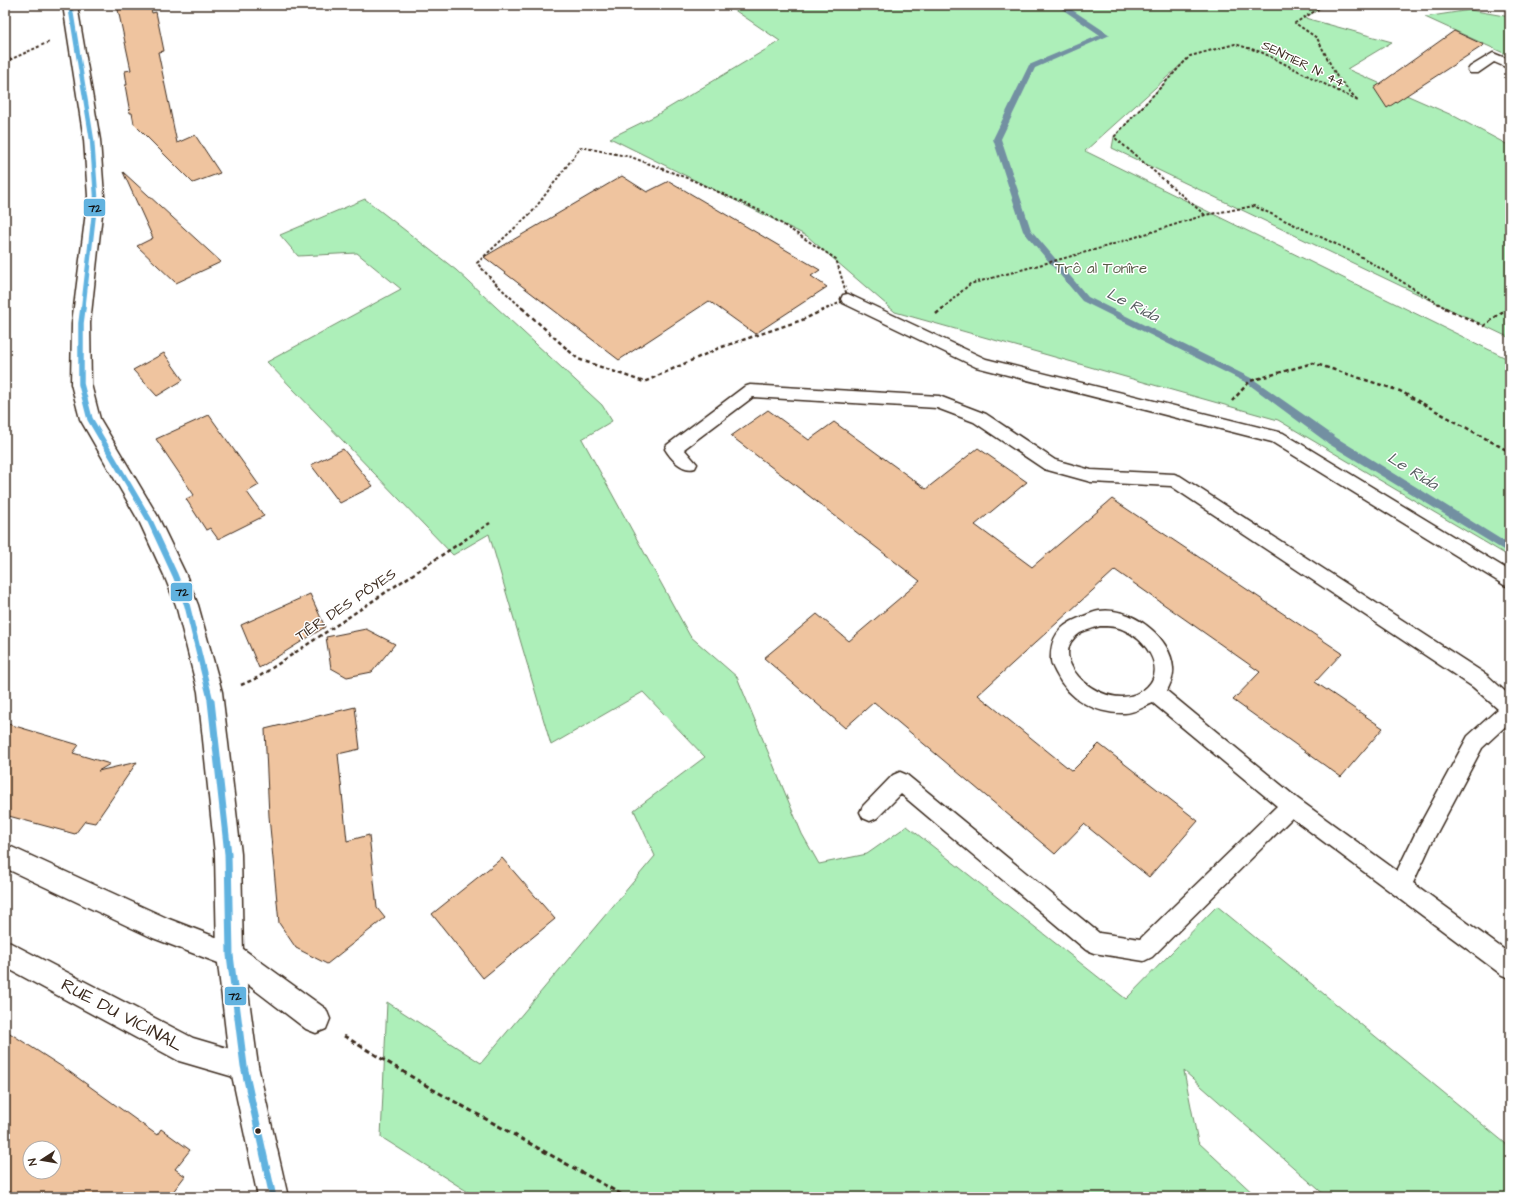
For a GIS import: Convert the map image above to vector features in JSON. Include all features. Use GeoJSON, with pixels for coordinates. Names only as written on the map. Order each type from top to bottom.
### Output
{"type":"FeatureCollection","features":[{"type":"Feature","properties":{"kind":"street"},"geometry":{"type":"LineString","coordinates":[[70,5],[92,140],[96,196],[81,323],[81,384],[90,419],[150,521],[175,575],[187,606],[210,698],[228,854],[230,956],[244,1066],[273,1197]]}},
{"type":"Feature","properties":{"kind":"street"},"geometry":{"type":"LineString","coordinates":[[5,856],[162,929],[230,956],[316,1019]]}},
{"type":"Feature","properties":{"kind":"street","name":"RUE DU VICINAL"},"geometry":{"type":"LineString","coordinates":[[5,953],[189,1051],[244,1066]]}},
{"type":"Feature","properties":{"kind":"lane"},"geometry":{"type":"LineString","coordinates":[[1474,70],[1493,57],[1510,65]]}},
{"type":"Feature","properties":{"kind":"lane"},"geometry":{"type":"LineString","coordinates":[[848,299],[981,363],[1277,437],[1510,580]]}},
{"type":"Feature","properties":{"kind":"lane"},"geometry":{"type":"LineString","coordinates":[[689,464],[673,449],[750,391],[939,402],[980,418],[1050,465],[1091,476],[1174,480],[1480,681],[1510,708]]}},
{"type":"Feature","properties":{"kind":"lane"},"geometry":{"type":"LineString","coordinates":[[1099,618],[1116,620],[1132,625],[1146,634],[1156,645],[1162,658],[1164,670],[1162,682],[1155,693],[1143,701],[1127,705],[1111,705],[1094,700],[1075,688],[1067,680],[1060,666],[1059,652],[1063,639],[1071,628],[1084,622],[1099,618]]}},
{"type":"Feature","properties":{"kind":"lane"},"geometry":{"type":"LineString","coordinates":[[1155,693],[1291,805],[1510,967]]}},
{"type":"Feature","properties":{"kind":"lane"},"geometry":{"type":"LineString","coordinates":[[1401,886],[1424,837],[1475,742],[1498,719],[1510,711]]}},
{"type":"Feature","properties":{"kind":"lane"},"geometry":{"type":"LineString","coordinates":[[870,812],[900,780],[1094,943],[1144,950],[1291,805]]}},
{"type":"Feature","properties":{"kind":"path","name":"SENTIER N° 44"},"geometry":{"type":"LineString","coordinates":[[1205,214],[1114,137],[1190,56],[1235,44],[1261,52],[1358,101],[1337,77],[1317,38],[1295,23],[1325,5]]}},
{"type":"Feature","properties":{"kind":"path"},"geometry":{"type":"LineString","coordinates":[[5,62],[56,40],[74,28]]}},
{"type":"Feature","properties":{"kind":"path"},"geometry":{"type":"LineString","coordinates":[[581,146],[631,157],[692,180],[765,213],[836,259],[848,299],[802,320],[719,348],[644,382],[578,359],[494,282],[477,263],[533,211],[581,146]]}},
{"type":"Feature","properties":{"kind":"path"},"geometry":{"type":"LineString","coordinates":[[916,332],[970,284],[1088,252],[1205,214],[1254,206],[1355,253],[1445,308],[1484,326],[1510,306]]}},
{"type":"Feature","properties":{"kind":"path"},"geometry":{"type":"LineString","coordinates":[[1214,422],[1250,381],[1313,363],[1400,391],[1510,452]]}},
{"type":"Feature","properties":{"kind":"path","name":"TIÊR DES PÔYES"},"geometry":{"type":"LineString","coordinates":[[210,698],[257,678],[490,523]]}},
{"type":"Feature","properties":{"kind":"path"},"geometry":{"type":"LineString","coordinates":[[316,1019],[432,1089],[626,1197]]}},
{"type":"Feature","properties":{"kind":"green space","name":"Trô al Tonîre"},"geometry":{"type":"Polygon","coordinates":[[[727,5],[1325,5],[1305,18],[1392,42],[1347,69],[1454,116],[1510,146],[1510,338],[1112,148],[1114,137],[1185,61],[1085,151],[1508,359],[1510,357],[1510,557],[1278,420],[895,312],[807,236],[610,138],[655,116],[780,41],[727,5]]]}},
{"type":"Feature","properties":{"kind":"green space"},"geometry":{"type":"Polygon","coordinates":[[[1470,10],[1510,17],[1510,56],[1425,17],[1470,10]]]}},
{"type":"Feature","properties":{"kind":"green space"},"geometry":{"type":"Polygon","coordinates":[[[365,199],[456,270],[602,405],[612,421],[582,439],[690,636],[737,677],[802,834],[819,864],[867,854],[907,826],[1126,999],[1217,906],[1505,1143],[1510,1150],[1510,1197],[1327,1197],[1184,1071],[1198,1142],[1257,1197],[476,1197],[381,1137],[387,1002],[481,1063],[655,856],[634,810],[705,757],[643,692],[551,745],[489,534],[453,555],[267,362],[401,289],[357,253],[298,256],[280,235],[365,199]]]}},
{"type":"Feature","properties":{"kind":"building"},"geometry":{"type":"Polygon","coordinates":[[[117,5],[150,5],[152,13],[156,12],[164,51],[158,52],[177,143],[195,135],[220,173],[193,183],[134,124],[132,113],[130,113],[125,85],[127,85],[125,71],[131,70],[117,5]]]}},
{"type":"Feature","properties":{"kind":"building"},"geometry":{"type":"Polygon","coordinates":[[[1454,31],[1484,45],[1387,108],[1374,88],[1454,31]]]}},
{"type":"Feature","properties":{"kind":"building"},"geometry":{"type":"Polygon","coordinates":[[[123,172],[221,262],[176,283],[137,246],[153,238],[123,172]]]}},
{"type":"Feature","properties":{"kind":"building"},"geometry":{"type":"Polygon","coordinates":[[[622,176],[647,192],[669,181],[820,270],[811,276],[827,287],[755,334],[709,301],[619,360],[484,257],[622,176]]]}},
{"type":"Feature","properties":{"kind":"building"},"geometry":{"type":"Polygon","coordinates":[[[164,353],[183,380],[157,396],[133,370],[164,353]]]}},
{"type":"Feature","properties":{"kind":"building"},"geometry":{"type":"Polygon","coordinates":[[[768,410],[809,440],[834,422],[926,489],[978,448],[1027,482],[975,525],[1032,567],[1112,499],[1342,653],[1315,682],[1383,728],[1341,777],[1233,700],[1260,672],[1115,570],[978,695],[1072,771],[1099,744],[1198,821],[1149,877],[1084,824],[1055,854],[874,702],[845,728],[764,658],[817,614],[849,641],[920,581],[731,436],[768,410]]]}},
{"type":"Feature","properties":{"kind":"building"},"geometry":{"type":"Polygon","coordinates":[[[209,415],[259,485],[247,492],[264,516],[218,539],[210,528],[206,530],[186,499],[194,495],[156,439],[209,415]]]}},
{"type":"Feature","properties":{"kind":"building"},"geometry":{"type":"Polygon","coordinates":[[[343,449],[373,486],[340,503],[311,465],[343,449]]]}},
{"type":"Feature","properties":{"kind":"building"},"geometry":{"type":"Polygon","coordinates":[[[310,594],[325,627],[259,668],[241,625],[310,594]]]}},
{"type":"Feature","properties":{"kind":"building"},"geometry":{"type":"Polygon","coordinates":[[[366,629],[395,644],[372,672],[347,677],[331,668],[326,637],[366,629]]]}},
{"type":"Feature","properties":{"kind":"building"},"geometry":{"type":"Polygon","coordinates":[[[355,707],[360,749],[338,754],[347,841],[369,835],[377,908],[385,918],[327,964],[296,948],[279,923],[269,816],[265,729],[355,707]]]}},
{"type":"Feature","properties":{"kind":"building"},"geometry":{"type":"Polygon","coordinates":[[[5,723],[79,745],[73,753],[110,764],[98,771],[137,762],[95,823],[85,821],[75,834],[5,815],[5,723]]]}},
{"type":"Feature","properties":{"kind":"building"},"geometry":{"type":"Polygon","coordinates":[[[502,858],[555,919],[483,978],[432,914],[502,858]]]}},
{"type":"Feature","properties":{"kind":"building"},"geometry":{"type":"Polygon","coordinates":[[[5,1030],[67,1070],[157,1135],[161,1129],[190,1150],[175,1169],[185,1176],[169,1197],[5,1197],[5,1030]]]}},
{"type":"Feature","properties":{"kind":"waterway","name":"Le Rida"},"geometry":{"type":"LineString","coordinates":[[1060,5],[1106,35],[1032,67],[997,139],[1027,231],[1085,299],[1250,381],[1333,441],[1510,550]]}},
{"type":"Feature","properties":{"kind":"transit line","name":"72"},"geometry":{"type":"LineString","coordinates":[[70,5],[92,140],[96,196],[81,323],[81,384],[90,419],[150,521],[175,575],[187,605],[210,692],[228,854],[230,955],[244,1066],[273,1197]]}}]}
